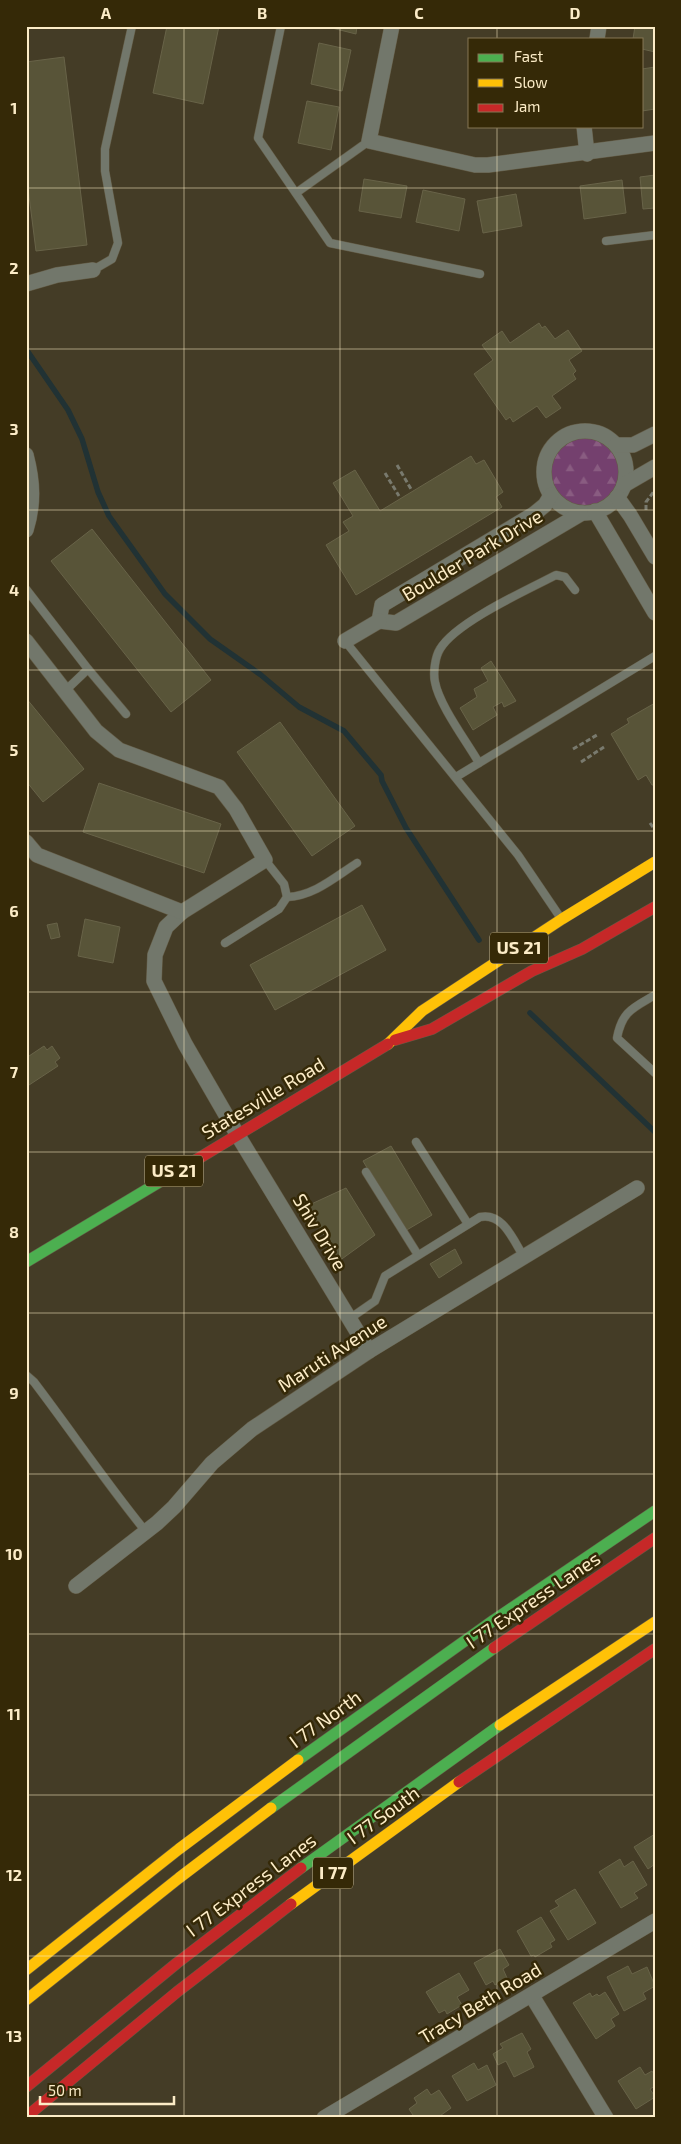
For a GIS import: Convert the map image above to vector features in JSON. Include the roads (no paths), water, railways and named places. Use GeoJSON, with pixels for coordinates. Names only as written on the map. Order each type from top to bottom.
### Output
{"type":"FeatureCollection","features":[{"type":"Feature","properties":{"kind":"main road","name":"Statesville Road"},"geometry":{"type":"LineString","coordinates":[[391,1042],[422,1012],[562,919],[655,862]]}},
{"type":"Feature","properties":{"kind":"main road","name":"Statesville Road"},"geometry":{"type":"LineString","coordinates":[[26,1262],[391,1042],[432,1028],[532,971],[582,949],[655,907]]}},
{"type":"Feature","properties":{"kind":"main road","name":"I 77 North"},"geometry":{"type":"LineString","coordinates":[[26,1970],[244,1800],[349,1722],[456,1646],[655,1511]]}},
{"type":"Feature","properties":{"kind":"main road","name":"I 77 Express Lanes"},"geometry":{"type":"LineString","coordinates":[[26,2000],[155,1897],[355,1746],[469,1664],[655,1538]]}},
{"type":"Feature","properties":{"kind":"main road","name":"I 77 Express Lanes"},"geometry":{"type":"LineString","coordinates":[[26,2087],[180,1962],[342,1838],[509,1718],[655,1622]]}},
{"type":"Feature","properties":{"kind":"main road","name":"I 77 South"},"geometry":{"type":"LineString","coordinates":[[26,2117],[141,2022],[308,1892],[522,1738],[655,1649]]}},
{"type":"Feature","properties":{"kind":"street"},"geometry":{"type":"LineString","coordinates":[[392,26],[369,142],[475,165],[587,154],[655,143]]}},
{"type":"Feature","properties":{"kind":"street"},"geometry":{"type":"LineString","coordinates":[[584,128],[587,154]]}},
{"type":"Feature","properties":{"kind":"street"},"geometry":{"type":"LineString","coordinates":[[26,284],[56,275],[93,270]]}},
{"type":"Feature","properties":{"kind":"street"},"geometry":{"type":"LineString","coordinates":[[655,467],[620,491],[606,506],[588,512],[559,503],[551,494],[544,470],[546,458],[553,446],[564,436],[585,430],[605,436],[616,445],[624,463],[620,491],[630,515],[655,557]]}},
{"type":"Feature","properties":{"kind":"street"},"geometry":{"type":"LineString","coordinates":[[616,445],[633,445],[655,434]]}},
{"type":"Feature","properties":{"kind":"street"},"geometry":{"type":"LineString","coordinates":[[26,455],[33,480],[32,512],[26,530]]}},
{"type":"Feature","properties":{"kind":"street","name":"Boulder Park Drive"},"geometry":{"type":"LineString","coordinates":[[379,621],[382,604],[534,514],[545,506],[551,494]]}},
{"type":"Feature","properties":{"kind":"street"},"geometry":{"type":"LineString","coordinates":[[588,512],[655,613]]}},
{"type":"Feature","properties":{"kind":"street","name":"Boulder Park Drive"},"geometry":{"type":"LineString","coordinates":[[345,641],[379,621],[396,623],[588,512]]}},
{"type":"Feature","properties":{"kind":"street"},"geometry":{"type":"LineString","coordinates":[[26,641],[96,732],[119,750],[219,787],[236,809],[265,860]]}},
{"type":"Feature","properties":{"kind":"street"},"geometry":{"type":"LineString","coordinates":[[26,842],[37,855],[182,912]]}},
{"type":"Feature","properties":{"kind":"street","name":"Shiv Drive"},"geometry":{"type":"LineString","coordinates":[[265,860],[182,912],[166,928],[155,955],[154,981],[185,1044],[237,1134],[369,1351]]}},
{"type":"Feature","properties":{"kind":"street","name":"Maruti Avenue"},"geometry":{"type":"LineString","coordinates":[[76,1586],[147,1533],[174,1507],[212,1463],[234,1442],[369,1351],[637,1188]]}},
{"type":"Feature","properties":{"kind":"street","name":"Tracy Beth Road"},"geometry":{"type":"LineString","coordinates":[[324,2118],[532,1996],[655,1921]]}},
{"type":"Feature","properties":{"kind":"street"},"geometry":{"type":"LineString","coordinates":[[532,1996],[606,2118]]}},
{"type":"Feature","properties":{"kind":"lane"},"geometry":{"type":"LineString","coordinates":[[93,270],[112,259],[118,243],[105,171],[105,149],[132,26]]}},
{"type":"Feature","properties":{"kind":"lane"},"geometry":{"type":"LineString","coordinates":[[280,26],[258,138],[330,243],[480,274]]}},
{"type":"Feature","properties":{"kind":"lane"},"geometry":{"type":"LineString","coordinates":[[296,193],[369,142]]}},
{"type":"Feature","properties":{"kind":"lane"},"geometry":{"type":"LineString","coordinates":[[606,241],[655,236]]}},
{"type":"Feature","properties":{"kind":"lane"},"geometry":{"type":"LineString","coordinates":[[479,763],[441,698],[435,683],[434,668],[439,649],[454,633],[556,575],[564,577],[574,590]]}},
{"type":"Feature","properties":{"kind":"lane"},"geometry":{"type":"LineString","coordinates":[[26,589],[88,669],[126,714]]}},
{"type":"Feature","properties":{"kind":"lane"},"geometry":{"type":"LineString","coordinates":[[345,641],[518,855],[562,919]]}},
{"type":"Feature","properties":{"kind":"lane"},"geometry":{"type":"LineString","coordinates":[[456,777],[655,656]]}},
{"type":"Feature","properties":{"kind":"lane"},"geometry":{"type":"LineString","coordinates":[[65,691],[88,669]]}},
{"type":"Feature","properties":{"kind":"lane"},"geometry":{"type":"LineString","coordinates":[[265,860],[284,884],[288,897]]}},
{"type":"Feature","properties":{"kind":"lane"},"geometry":{"type":"LineString","coordinates":[[288,897],[300,897],[312,892],[357,863]]}},
{"type":"Feature","properties":{"kind":"lane"},"geometry":{"type":"LineString","coordinates":[[225,943],[279,909],[288,897]]}},
{"type":"Feature","properties":{"kind":"lane"},"geometry":{"type":"LineString","coordinates":[[655,995],[632,1008],[620,1021],[617,1038],[655,1073]]}},
{"type":"Feature","properties":{"kind":"lane"},"geometry":{"type":"LineString","coordinates":[[416,1142],[468,1224]]}},
{"type":"Feature","properties":{"kind":"lane"},"geometry":{"type":"LineString","coordinates":[[366,1172],[418,1255]]}},
{"type":"Feature","properties":{"kind":"lane"},"geometry":{"type":"LineString","coordinates":[[349,1319],[375,1301],[385,1276],[480,1217],[494,1216],[500,1220],[524,1257]]}},
{"type":"Feature","properties":{"kind":"lane"},"geometry":{"type":"LineString","coordinates":[[26,1375],[62,1418],[115,1494],[147,1533]]}},
{"type":"Feature","properties":{"kind":"waterway"},"geometry":{"type":"LineString","coordinates":[[26,349],[68,410],[82,439],[98,492],[109,516],[165,594],[210,639],[261,675],[299,707],[344,731],[381,775],[382,781],[406,828],[479,940]]}},
{"type":"Feature","properties":{"kind":"waterway"},"geometry":{"type":"LineString","coordinates":[[530,1013],[655,1132]]}}]}
